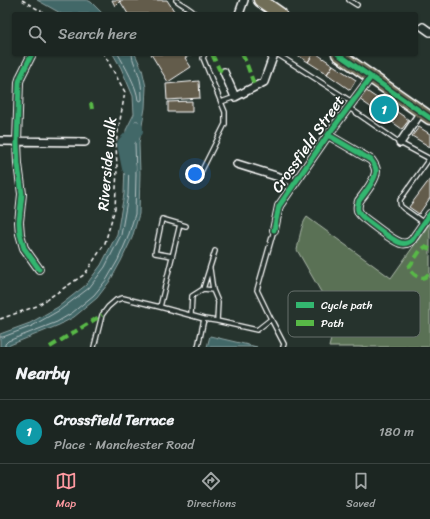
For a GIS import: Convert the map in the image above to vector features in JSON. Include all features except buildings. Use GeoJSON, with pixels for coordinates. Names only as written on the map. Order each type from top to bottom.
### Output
{"type":"FeatureCollection","features":[{"type":"Feature","properties":{"kind":"highway"},"geometry":{"type":"LineString","coordinates":[[260,0],[277,12]]}},
{"type":"Feature","properties":{"kind":"highway"},"geometry":{"type":"LineString","coordinates":[[345,56],[371,77],[425,115]]}},
{"type":"Feature","properties":{"kind":"street"},"geometry":{"type":"LineString","coordinates":[[240,12],[244,0]]}},
{"type":"Feature","properties":{"kind":"street"},"geometry":{"type":"LineString","coordinates":[[423,27],[430,32]]}},
{"type":"Feature","properties":{"kind":"street"},"geometry":{"type":"LineString","coordinates":[[31,56],[19,82],[17,142],[22,194],[19,222],[20,234],[24,248],[39,268]]}},
{"type":"Feature","properties":{"kind":"street"},"geometry":{"type":"LineString","coordinates":[[224,72],[235,97],[264,82],[274,56]]}},
{"type":"Feature","properties":{"kind":"street","name":"Crossfield Street"},"geometry":{"type":"LineString","coordinates":[[274,230],[279,206],[328,135],[371,77]]}},
{"type":"Feature","properties":{"kind":"street"},"geometry":{"type":"LineString","coordinates":[[400,143],[425,115]]}},
{"type":"Feature","properties":{"kind":"street"},"geometry":{"type":"LineString","coordinates":[[328,135],[371,160],[375,166],[375,179],[357,206],[364,218],[398,242],[405,244],[410,242],[430,214]]}},
{"type":"Feature","properties":{"kind":"street"},"geometry":{"type":"LineString","coordinates":[[0,141],[85,142]]}},
{"type":"Feature","properties":{"kind":"street"},"geometry":{"type":"LineString","coordinates":[[237,164],[295,182]]}},
{"type":"Feature","properties":{"kind":"lane"},"geometry":{"type":"LineString","coordinates":[[176,0],[194,12]]}},
{"type":"Feature","properties":{"kind":"lane"},"geometry":{"type":"LineString","coordinates":[[349,0],[357,6]]}},
{"type":"Feature","properties":{"kind":"lane"},"geometry":{"type":"LineString","coordinates":[[201,172],[225,124],[225,112],[203,58],[204,56]]}},
{"type":"Feature","properties":{"kind":"lane"},"geometry":{"type":"LineString","coordinates":[[278,56],[350,105],[400,143],[429,159],[400,200],[400,206],[424,223]]}},
{"type":"Feature","properties":{"kind":"lane"},"geometry":{"type":"LineString","coordinates":[[221,102],[235,97]]}},
{"type":"Feature","properties":{"kind":"lane"},"geometry":{"type":"LineString","coordinates":[[172,256],[155,253],[162,219],[186,226]]}},
{"type":"Feature","properties":{"kind":"lane"},"geometry":{"type":"LineString","coordinates":[[160,307],[180,224]]}},
{"type":"Feature","properties":{"kind":"lane"},"geometry":{"type":"LineString","coordinates":[[274,230],[257,290],[284,344],[283,347]]}},
{"type":"Feature","properties":{"kind":"lane"},"geometry":{"type":"LineString","coordinates":[[203,289],[215,252]]}},
{"type":"Feature","properties":{"kind":"lane"},"geometry":{"type":"LineString","coordinates":[[210,268],[213,290],[218,302],[217,321]]}},
{"type":"Feature","properties":{"kind":"lane"},"geometry":{"type":"LineString","coordinates":[[191,315],[192,296],[203,289],[213,290]]}},
{"type":"Feature","properties":{"kind":"lane"},"geometry":{"type":"LineString","coordinates":[[94,347],[102,315],[116,300],[123,298],[204,319],[257,330],[271,319]]}},
{"type":"Feature","properties":{"kind":"lane"},"geometry":{"type":"LineString","coordinates":[[198,347],[204,319]]}},
{"type":"Feature","properties":{"kind":"path"},"geometry":{"type":"LineString","coordinates":[[22,0],[43,12]]}},
{"type":"Feature","properties":{"kind":"green space"},"geometry":{"type":"Polygon","coordinates":[[[307,217],[391,278],[430,223],[430,347],[329,347],[331,337],[420,337],[420,291],[321,291],[297,250],[307,217]]]}},
{"type":"Feature","properties":{"kind":"water"},"geometry":{"type":"Polygon","coordinates":[[[37,0],[87,0],[101,12],[58,12],[37,0]]]}},
{"type":"Feature","properties":{"kind":"water"},"geometry":{"type":"Polygon","coordinates":[[[114,56],[136,56],[142,69],[146,87],[145,108],[139,143],[139,214],[132,238],[110,281],[97,298],[74,317],[59,325],[5,347],[0,347],[0,334],[30,323],[58,307],[86,285],[101,265],[117,234],[124,194],[126,130],[134,114],[133,96],[114,56]]]}},
{"type":"Feature","properties":{"kind":"water"},"geometry":{"type":"Polygon","coordinates":[[[210,336],[257,347],[207,347],[210,336]]]}},
{"type":"Feature","properties":{"kind":"waterway"},"geometry":{"type":"LineString","coordinates":[[129,168],[124,144],[136,131],[136,128]]}},
{"type":"Feature","properties":{"kind":"marked path"},"geometry":{"type":"LineString","coordinates":[[213,56],[219,69],[224,72]]}},
{"type":"Feature","properties":{"kind":"marked path"},"geometry":{"type":"LineString","coordinates":[[243,56],[255,87]]}},
{"type":"Feature","properties":{"kind":"marked path"},"geometry":{"type":"LineString","coordinates":[[91,103],[92,109]]}},
{"type":"Feature","properties":{"kind":"marked path"},"geometry":{"type":"LineString","coordinates":[[430,249],[425,247],[420,251],[409,267],[413,273],[423,278],[430,272]]}},
{"type":"Feature","properties":{"kind":"marked path"},"geometry":{"type":"LineString","coordinates":[[50,347],[102,315]]}},
{"type":"Feature","properties":{"kind":"cycle path"},"geometry":{"type":"LineString","coordinates":[[31,56],[19,82],[17,142],[22,194],[19,222],[20,234],[24,248],[39,269]]}},
{"type":"Feature","properties":{"kind":"cycle path"},"geometry":{"type":"LineString","coordinates":[[341,56],[430,118]]}},
{"type":"Feature","properties":{"kind":"cycle path"},"geometry":{"type":"LineString","coordinates":[[274,230],[279,206],[328,135],[371,77]]}},
{"type":"Feature","properties":{"kind":"cycle path"},"geometry":{"type":"LineString","coordinates":[[328,135],[371,160],[375,166],[376,171],[374,178],[359,201],[358,211],[364,218],[382,232],[398,242],[408,243],[412,240],[430,214]]}},
{"type":"Feature","properties":{"kind":"place","name":"Crossfield Terrace"},"geometry":{"type":"Point","coordinates":[384,109]}}]}
